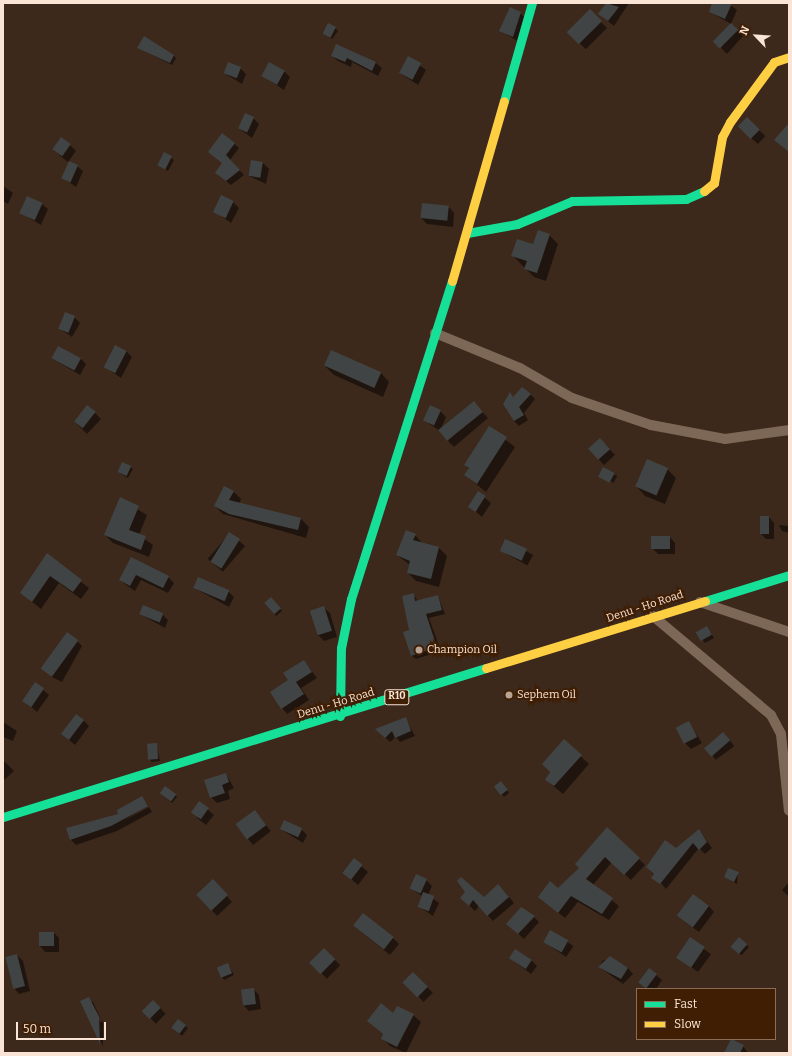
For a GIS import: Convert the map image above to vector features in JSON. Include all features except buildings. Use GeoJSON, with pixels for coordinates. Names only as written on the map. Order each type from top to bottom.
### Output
{"type":"FeatureCollection","features":[{"type":"Feature","properties":{"kind":"street"},"geometry":{"type":"LineString","coordinates":[[340,716],[340,648],[352,600],[467,233],[532,3]]}},
{"type":"Feature","properties":{"kind":"street"},"geometry":{"type":"LineString","coordinates":[[467,233],[517,224],[572,201],[686,199],[704,191],[714,183],[722,137],[730,122],[774,62],[789,57]]}},
{"type":"Feature","properties":{"kind":"street"},"geometry":{"type":"LineString","coordinates":[[435,334],[520,368],[572,398],[651,424],[725,439],[789,430]]}},
{"type":"Feature","properties":{"kind":"street","name":"Denu - Ho Road"},"geometry":{"type":"LineString","coordinates":[[3,817],[340,716],[653,616],[789,575]]}},
{"type":"Feature","properties":{"kind":"street"},"geometry":{"type":"LineString","coordinates":[[700,602],[789,632]]}},
{"type":"Feature","properties":{"kind":"street"},"geometry":{"type":"LineString","coordinates":[[653,616],[771,715],[781,734],[789,811]]}},
{"type":"Feature","properties":{"kind":"traffic: fast"},"geometry":{"type":"LineString","coordinates":[[504,101],[532,3]]}},
{"type":"Feature","properties":{"kind":"traffic: fast"},"geometry":{"type":"LineString","coordinates":[[467,233],[517,224],[572,201],[686,199],[704,191]]}},
{"type":"Feature","properties":{"kind":"traffic: fast"},"geometry":{"type":"LineString","coordinates":[[340,716],[341,648],[351,599],[452,281]]}},
{"type":"Feature","properties":{"kind":"traffic: fast"},"geometry":{"type":"LineString","coordinates":[[705,601],[789,575]]}},
{"type":"Feature","properties":{"kind":"traffic: fast"},"geometry":{"type":"LineString","coordinates":[[3,817],[486,668]]}},
{"type":"Feature","properties":{"kind":"traffic: slow"},"geometry":{"type":"LineString","coordinates":[[704,191],[714,183],[722,137],[730,122],[774,62],[789,57]]}},
{"type":"Feature","properties":{"kind":"traffic: slow"},"geometry":{"type":"LineString","coordinates":[[452,281],[504,101]]}},
{"type":"Feature","properties":{"kind":"traffic: slow"},"geometry":{"type":"LineString","coordinates":[[486,668],[705,601]]}},
{"type":"Feature","properties":{"kind":"place","name":"Champion Oil"},"geometry":{"type":"Point","coordinates":[419,650]}},
{"type":"Feature","properties":{"kind":"place","name":"Sephem Oil"},"geometry":{"type":"Point","coordinates":[509,695]}}]}
